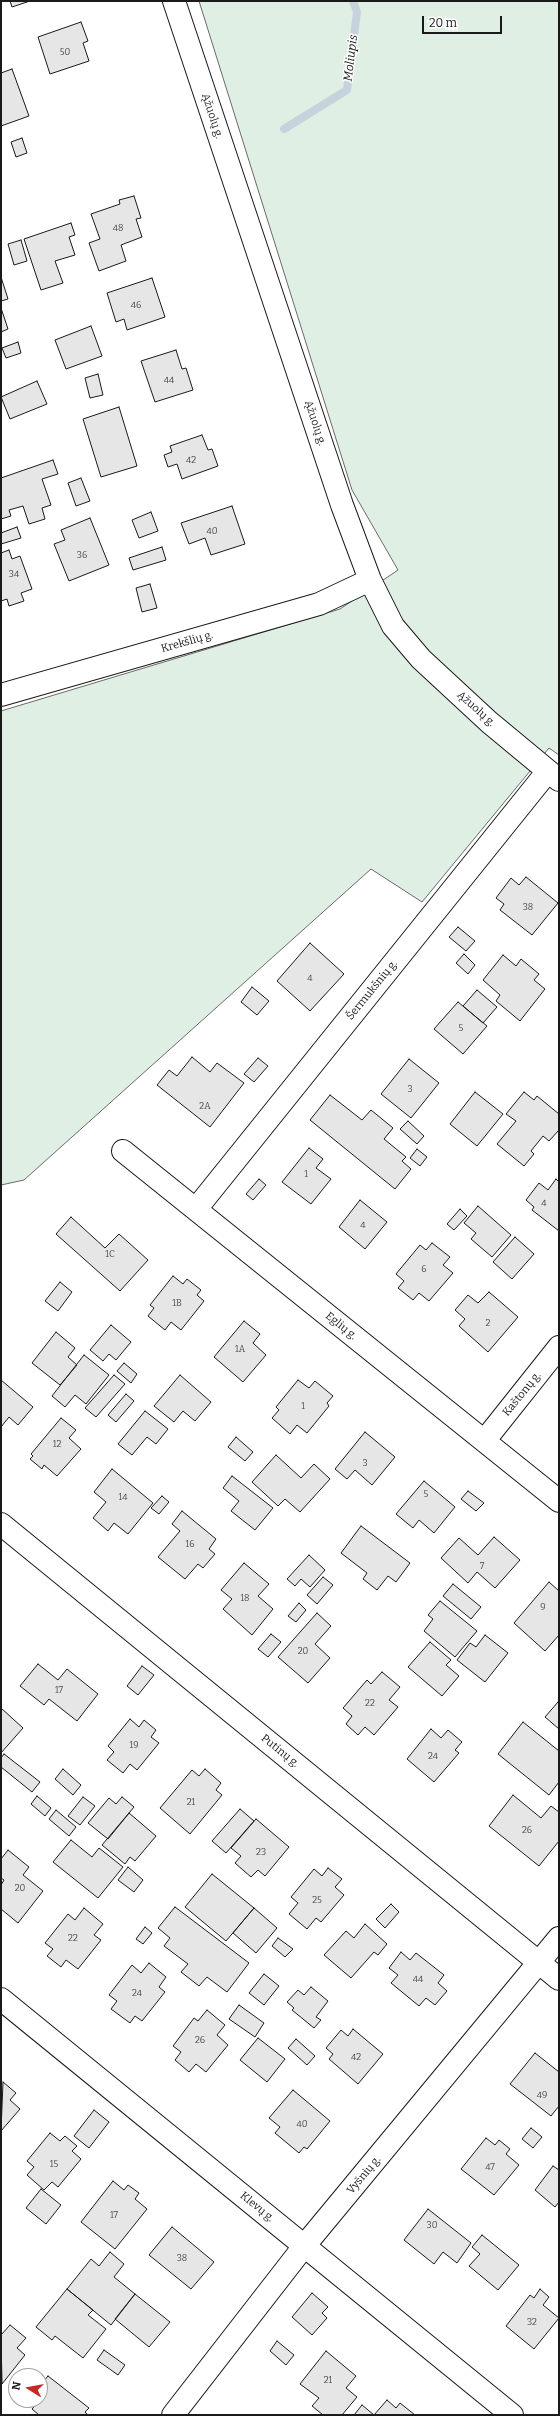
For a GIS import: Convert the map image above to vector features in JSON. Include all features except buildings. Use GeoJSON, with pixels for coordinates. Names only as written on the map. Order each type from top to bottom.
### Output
{"type":"FeatureCollection","features":[{"type":"Feature","properties":{"kind":"street","name":"Ąžuolų g."},"geometry":{"type":"LineString","coordinates":[[174,1],[342,506],[370,580],[393,626],[421,659],[489,722],[554,775]]}},
{"type":"Feature","properties":{"kind":"street","name":"Krekšlių g."},"geometry":{"type":"LineString","coordinates":[[1,695],[320,604],[370,580]]}},
{"type":"Feature","properties":{"kind":"street","name":"Šermukšnių g."},"geometry":{"type":"LineString","coordinates":[[196,1209],[554,775]]}},
{"type":"Feature","properties":{"kind":"street","name":"Eglių g."},"geometry":{"type":"LineString","coordinates":[[124,1151],[559,1501]]}},
{"type":"Feature","properties":{"kind":"street","name":"Kaštonų g."},"geometry":{"type":"LineString","coordinates":[[485,1440],[559,1347]]}},
{"type":"Feature","properties":{"kind":"street","name":"Putinų g."},"geometry":{"type":"LineString","coordinates":[[1,1524],[559,1979]]}},
{"type":"Feature","properties":{"kind":"street","name":"Vyšnių g."},"geometry":{"type":"LineString","coordinates":[[173,2415],[305,2245],[540,1963],[559,1938]]}},
{"type":"Feature","properties":{"kind":"street","name":"Klevų g."},"geometry":{"type":"LineString","coordinates":[[1,1999],[512,2415]]}},
{"type":"Feature","properties":{"kind":"green space"},"geometry":{"type":"Polygon","coordinates":[[[199,1],[559,1],[559,755],[549,748],[422,902],[371,869],[24,1180],[1,1185],[1,711],[340,609],[398,570],[352,490],[199,1]]]}},
{"type":"Feature","properties":{"kind":"waterway","name":"Moliupis"},"geometry":{"type":"LineString","coordinates":[[284,129],[347,90],[357,12],[353,1]]}}]}
